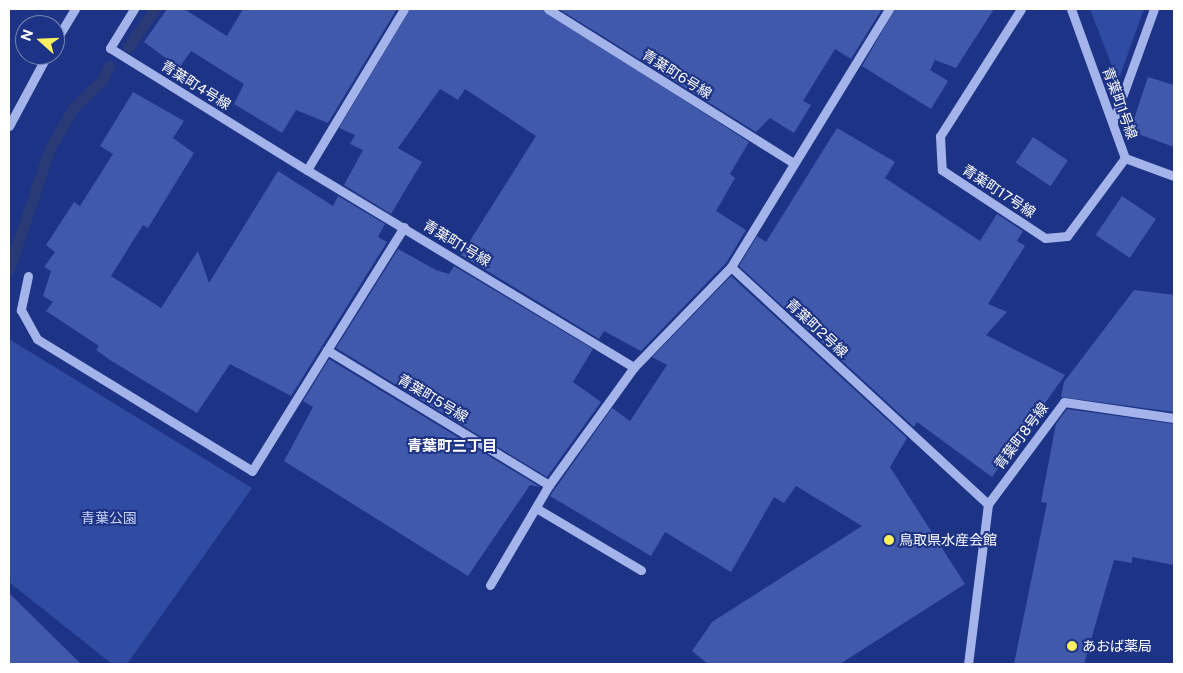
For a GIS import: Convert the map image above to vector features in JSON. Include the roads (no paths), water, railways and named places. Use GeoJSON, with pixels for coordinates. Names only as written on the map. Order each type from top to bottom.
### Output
{"type":"FeatureCollection","features":[{"type":"Feature","properties":{"kind":"street"},"geometry":{"type":"LineString","coordinates":[[65,26],[75,9]]}},
{"type":"Feature","properties":{"kind":"street","name":"青葉町4号線"},"geometry":{"type":"LineString","coordinates":[[134,9],[110,48],[307,170]]}},
{"type":"Feature","properties":{"kind":"street"},"geometry":{"type":"LineString","coordinates":[[307,170],[404,9]]}},
{"type":"Feature","properties":{"kind":"street","name":"青葉町6号線"},"geometry":{"type":"LineString","coordinates":[[548,9],[792,162]]}},
{"type":"Feature","properties":{"kind":"street"},"geometry":{"type":"LineString","coordinates":[[490,585],[549,485],[634,367],[731,268],[792,162],[889,9]]}},
{"type":"Feature","properties":{"kind":"street","name":"青葉町17号線"},"geometry":{"type":"LineString","coordinates":[[1021,9],[940,136],[942,170],[1045,238],[1067,236],[1125,158]]}},
{"type":"Feature","properties":{"kind":"street","name":"青葉町1号線"},"geometry":{"type":"LineString","coordinates":[[1071,9],[1125,158],[1174,176]]}},
{"type":"Feature","properties":{"kind":"street"},"geometry":{"type":"LineString","coordinates":[[1113,122],[1154,9]]}},
{"type":"Feature","properties":{"kind":"street"},"geometry":{"type":"LineString","coordinates":[[9,126],[42,65]]}},
{"type":"Feature","properties":{"kind":"street","name":"青葉町1号線"},"geometry":{"type":"LineString","coordinates":[[307,170],[634,367]]}},
{"type":"Feature","properties":{"kind":"street"},"geometry":{"type":"LineString","coordinates":[[28,276],[21,310],[37,339],[252,471],[404,227]]}},
{"type":"Feature","properties":{"kind":"street","name":"青葉町2号線"},"geometry":{"type":"LineString","coordinates":[[731,268],[988,504]]}},
{"type":"Feature","properties":{"kind":"street","name":"青葉町5号線"},"geometry":{"type":"LineString","coordinates":[[328,350],[549,485]]}},
{"type":"Feature","properties":{"kind":"street","name":"青葉町8号線"},"geometry":{"type":"LineString","coordinates":[[988,504],[1064,402],[1174,418]]}},
{"type":"Feature","properties":{"kind":"street"},"geometry":{"type":"LineString","coordinates":[[968,664],[988,504]]}},
{"type":"Feature","properties":{"kind":"street"},"geometry":{"type":"LineString","coordinates":[[536,508],[641,570]]}},
{"type":"Feature","properties":{"kind":"waterway"},"geometry":{"type":"LineString","coordinates":[[128,47],[155,9]]}},
{"type":"Feature","properties":{"kind":"waterway"},"geometry":{"type":"LineString","coordinates":[[9,269],[50,148],[74,107],[102,80],[109,66]]}},
{"type":"Feature","properties":{"kind":"place","name":"鳥取県水産会館"},"geometry":{"type":"Point","coordinates":[889,540]}},
{"type":"Feature","properties":{"kind":"place","name":"あおば薬局"},"geometry":{"type":"Point","coordinates":[1072,646]}},
{"type":"Feature","properties":{"kind":"district","name":"青葉町三丁目"},"geometry":{"type":"Point","coordinates":[452,446]}},
{"type":"Feature","properties":{"kind":"park label","name":"青葉公園"},"geometry":{"type":"Point","coordinates":[109,518]}}]}
